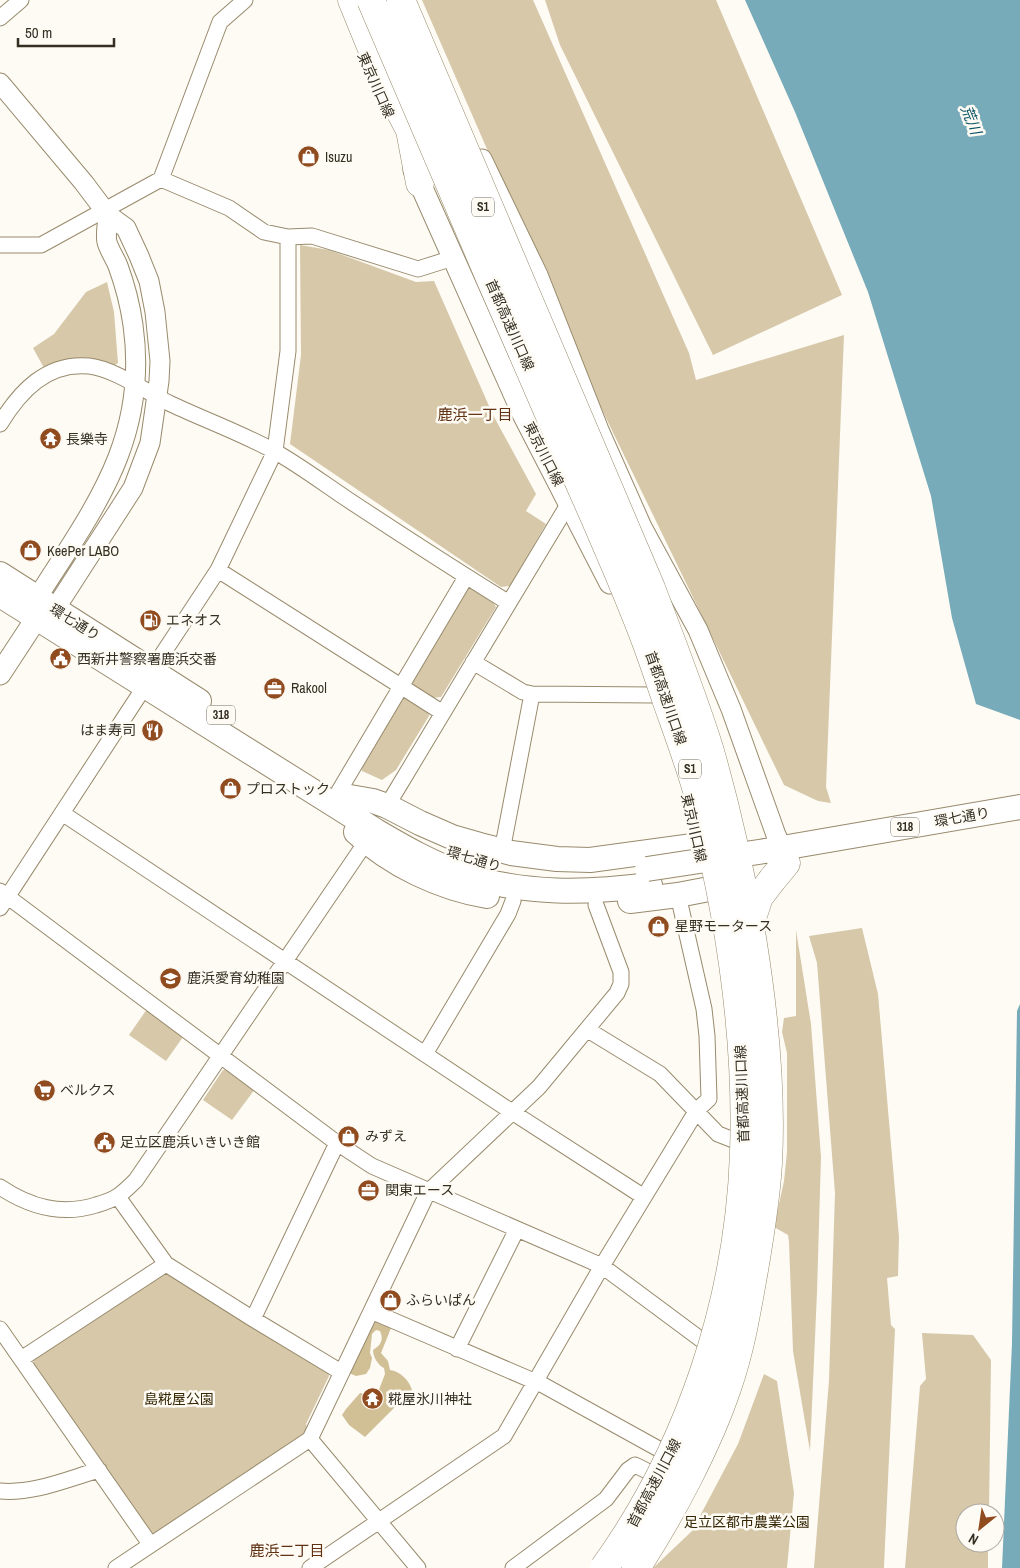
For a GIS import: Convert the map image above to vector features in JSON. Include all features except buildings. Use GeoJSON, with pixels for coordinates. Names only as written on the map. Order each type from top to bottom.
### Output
{"type":"FeatureCollection","features":[{"type":"Feature","properties":{"kind":"highway"},"geometry":{"type":"LineString","coordinates":[[352,0],[388,88],[410,130],[420,183]]}},
{"type":"Feature","properties":{"kind":"highway","name":"首都高速川口線"},"geometry":{"type":"LineString","coordinates":[[371,0],[642,631],[701,804],[732,956],[743,1056],[744,1151],[737,1232],[727,1284],[714,1340],[691,1408],[641,1511],[604,1568]]}},
{"type":"Feature","properties":{"kind":"highway","name":"S1"},"geometry":{"type":"LineString","coordinates":[[395,0],[572,414],[599,493]]}},
{"type":"Feature","properties":{"kind":"highway","name":"首都高速川口線"},"geometry":{"type":"LineString","coordinates":[[401,0],[651,588],[682,668],[708,745],[742,877],[759,985],[766,1041],[768,1163],[766,1194],[745,1322],[728,1387],[712,1426],[672,1507],[636,1568]]}},
{"type":"Feature","properties":{"kind":"highway"},"geometry":{"type":"LineString","coordinates":[[572,414],[599,430]]}},
{"type":"Feature","properties":{"kind":"highway"},"geometry":{"type":"LineString","coordinates":[[623,1568],[649,1526],[689,1449],[712,1393],[733,1317],[752,1207],[757,1141],[757,1088],[747,934],[759,897],[779,859]]}},
{"type":"Feature","properties":{"kind":"highway"},"geometry":{"type":"LineString","coordinates":[[712,1393],[726,1370],[738,1330],[755,1230],[762,1166],[764,1135],[760,1040],[755,993]]}},
{"type":"Feature","properties":{"kind":"main road","name":"東京川口線"},"geometry":{"type":"LineString","coordinates":[[338,0],[523,414],[626,615],[677,759],[699,845],[706,890]]}},
{"type":"Feature","properties":{"kind":"main road","name":"東京川口線"},"geometry":{"type":"LineString","coordinates":[[388,0],[625,550],[678,694],[706,778],[722,842],[730,885]]}},
{"type":"Feature","properties":{"kind":"main road","name":"環七通り"},"geometry":{"type":"LineString","coordinates":[[0,574],[43,609],[315,792],[410,851],[466,875],[499,883],[564,892],[588,892],[648,877],[779,859],[1020,821]]}},
{"type":"Feature","properties":{"kind":"main road","name":"環七通り"},"geometry":{"type":"LineString","coordinates":[[0,595],[43,609]]}},
{"type":"Feature","properties":{"kind":"main road"},"geometry":{"type":"LineString","coordinates":[[0,674],[43,609]]}},
{"type":"Feature","properties":{"kind":"main road","name":"環七通り"},"geometry":{"type":"LineString","coordinates":[[148,678],[410,833],[446,852],[473,862],[514,871],[564,877],[615,874],[648,877]]}},
{"type":"Feature","properties":{"kind":"main road","name":"318"},"geometry":{"type":"LineString","coordinates":[[315,792],[366,842],[383,855],[428,879],[452,888],[533,904],[596,905],[678,895],[730,885]]}},
{"type":"Feature","properties":{"kind":"main road","name":"318"},"geometry":{"type":"LineString","coordinates":[[344,794],[387,806],[420,824],[452,837],[502,851],[557,859],[590,860],[722,842]]}},
{"type":"Feature","properties":{"kind":"main road","name":"環七通り"},"geometry":{"type":"LineString","coordinates":[[779,859],[1020,807]]}},
{"type":"Feature","properties":{"kind":"street"},"geometry":{"type":"LineString","coordinates":[[0,18],[21,0]]}},
{"type":"Feature","properties":{"kind":"street"},"geometry":{"type":"LineString","coordinates":[[406,0],[538,275],[599,430],[642,527],[698,630],[731,709],[776,835],[779,859]]}},
{"type":"Feature","properties":{"kind":"street"},"geometry":{"type":"LineString","coordinates":[[0,245],[41,245],[106,213],[161,180],[220,22],[240,1]]}},
{"type":"Feature","properties":{"kind":"street"},"geometry":{"type":"LineString","coordinates":[[0,83],[84,183],[106,213],[126,228],[149,281],[155,312],[160,361],[150,443],[133,488],[43,609]]}},
{"type":"Feature","properties":{"kind":"street"},"geometry":{"type":"LineString","coordinates":[[161,180],[229,208],[264,232],[288,237],[312,236],[418,269],[453,258]]}},
{"type":"Feature","properties":{"kind":"street"},"geometry":{"type":"LineString","coordinates":[[43,609],[76,536],[112,474],[127,431],[135,384],[136,360],[130,307],[125,285],[107,241],[106,213]]}},
{"type":"Feature","properties":{"kind":"street"},"geometry":{"type":"LineString","coordinates":[[288,237],[288,351],[274,451],[218,570],[62,813],[2,899],[220,1055],[337,1143],[372,1166],[428,1192],[602,1266],[707,1344],[742,1359]]}},
{"type":"Feature","properties":{"kind":"street"},"geometry":{"type":"LineString","coordinates":[[0,424],[4,407],[16,399],[32,383],[49,372],[60,368],[90,366],[135,384],[274,451],[508,603]]}},
{"type":"Feature","properties":{"kind":"street"},"geometry":{"type":"LineString","coordinates":[[387,806],[569,502]]}},
{"type":"Feature","properties":{"kind":"street"},"geometry":{"type":"LineString","coordinates":[[218,570],[443,713]]}},
{"type":"Feature","properties":{"kind":"street"},"geometry":{"type":"LineString","coordinates":[[344,794],[402,686],[466,577]]}},
{"type":"Feature","properties":{"kind":"street"},"geometry":{"type":"LineString","coordinates":[[473,662],[523,692],[532,694],[654,695]]}},
{"type":"Feature","properties":{"kind":"street"},"geometry":{"type":"LineString","coordinates":[[502,851],[532,694]]}},
{"type":"Feature","properties":{"kind":"street"},"geometry":{"type":"LineString","coordinates":[[62,813],[512,1112],[644,1197]]}},
{"type":"Feature","properties":{"kind":"street"},"geometry":{"type":"LineString","coordinates":[[0,1187],[15,1197],[36,1206],[53,1210],[69,1211],[85,1208],[118,1197],[144,1170],[220,1055],[286,962],[366,842]]}},
{"type":"Feature","properties":{"kind":"street"},"geometry":{"type":"LineString","coordinates":[[617,1568],[645,1543],[699,1471],[717,1432],[742,1359],[758,1296],[778,1163],[778,1061],[775,1043],[755,993],[742,948],[730,885]]}},
{"type":"Feature","properties":{"kind":"street"},"geometry":{"type":"LineString","coordinates":[[599,1568],[614,1548],[655,1475],[691,1390],[707,1344],[723,1273],[732,1216],[736,1141],[724,981],[706,890]]}},
{"type":"Feature","properties":{"kind":"street"},"geometry":{"type":"LineString","coordinates":[[310,1568],[504,1436],[602,1266],[697,1110],[709,1099],[704,1009],[678,895]]}},
{"type":"Feature","properties":{"kind":"street"},"geometry":{"type":"LineString","coordinates":[[425,1054],[508,914],[513,901]]}},
{"type":"Feature","properties":{"kind":"street"},"geometry":{"type":"LineString","coordinates":[[116,1568],[310,1439],[428,1192],[539,1087],[614,998],[621,984],[621,972],[596,905]]}},
{"type":"Feature","properties":{"kind":"street"},"geometry":{"type":"LineString","coordinates":[[588,1030],[660,1074],[697,1110],[718,1134],[736,1141]]}},
{"type":"Feature","properties":{"kind":"street"},"geometry":{"type":"LineString","coordinates":[[253,1319],[337,1143]]}},
{"type":"Feature","properties":{"kind":"street"},"geometry":{"type":"LineString","coordinates":[[118,1197],[166,1264],[342,1372]]}},
{"type":"Feature","properties":{"kind":"street"},"geometry":{"type":"LineString","coordinates":[[457,1349],[517,1229]]}},
{"type":"Feature","properties":{"kind":"street"},"geometry":{"type":"LineString","coordinates":[[21,1359],[166,1264]]}},
{"type":"Feature","properties":{"kind":"street"},"geometry":{"type":"LineString","coordinates":[[371,1311],[536,1382],[699,1471]]}},
{"type":"Feature","properties":{"kind":"street"},"geometry":{"type":"LineString","coordinates":[[0,1329],[150,1544]]}},
{"type":"Feature","properties":{"kind":"street"},"geometry":{"type":"LineString","coordinates":[[310,1439],[418,1568]]}},
{"type":"Feature","properties":{"kind":"street"},"geometry":{"type":"LineString","coordinates":[[513,1568],[606,1499],[628,1470],[635,1465],[655,1475]]}},
{"type":"Feature","properties":{"kind":"street"},"geometry":{"type":"LineString","coordinates":[[0,1491],[14,1493],[30,1491],[99,1470]]}},
{"type":"Feature","properties":{"kind":"green space"},"geometry":{"type":"Polygon","coordinates":[[[422,0],[533,0],[689,353],[696,380],[844,335],[826,787],[831,803],[818,801],[784,785],[590,385],[422,0]]]}},
{"type":"Feature","properties":{"kind":"green space"},"geometry":{"type":"Polygon","coordinates":[[[545,0],[716,0],[842,295],[713,355],[560,45],[545,0]]]}},
{"type":"Feature","properties":{"kind":"green space"},"geometry":{"type":"Polygon","coordinates":[[[300,245],[329,250],[416,282],[434,281],[493,415],[536,494],[526,511],[546,524],[510,586],[501,587],[290,444],[301,355],[300,245]]]}},
{"type":"Feature","properties":{"kind":"green space"},"geometry":{"type":"Polygon","coordinates":[[[107,282],[114,312],[118,363],[112,367],[44,368],[33,348],[54,334],[86,292],[107,282]]]}},
{"type":"Feature","properties":{"kind":"green space"},"geometry":{"type":"Polygon","coordinates":[[[472,588],[493,602],[496,607],[441,697],[432,698],[412,685],[412,680],[465,590],[472,588]]]}},
{"type":"Feature","properties":{"kind":"green space"},"geometry":{"type":"Polygon","coordinates":[[[403,696],[428,711],[429,716],[396,770],[382,780],[362,771],[361,766],[403,696]]]}},
{"type":"Feature","properties":{"kind":"green space"},"geometry":{"type":"Polygon","coordinates":[[[862,928],[878,994],[899,1237],[898,1276],[887,1278],[891,1325],[895,1329],[884,1568],[814,1568],[829,1380],[835,1193],[817,963],[809,936],[862,928]]]}},
{"type":"Feature","properties":{"kind":"green space"},"geometry":{"type":"Polygon","coordinates":[[[796,930],[811,1024],[821,1157],[810,1451],[793,1351],[788,1235],[774,1227],[784,1181],[787,1152],[787,1053],[782,1032],[784,1018],[796,1016],[796,930]]]}},
{"type":"Feature","properties":{"kind":"green space"},"geometry":{"type":"Polygon","coordinates":[[[147,1009],[183,1037],[166,1061],[129,1035],[147,1009]]]}},
{"type":"Feature","properties":{"kind":"green space"},"geometry":{"type":"Polygon","coordinates":[[[228,1069],[255,1089],[232,1120],[203,1100],[223,1070],[228,1069]]]}},
{"type":"Feature","properties":{"kind":"green space","name":"島糀屋公園"},"geometry":{"type":"Polygon","coordinates":[[[164,1272],[328,1372],[329,1376],[306,1424],[308,1431],[301,1438],[158,1535],[150,1532],[34,1365],[33,1356],[164,1272]]]}},
{"type":"Feature","properties":{"kind":"green space"},"geometry":{"type":"Polygon","coordinates":[[[922,1333],[973,1335],[991,1360],[989,1503],[955,1503],[955,1553],[988,1553],[988,1568],[905,1568],[920,1386],[926,1379],[922,1333]]]}},
{"type":"Feature","properties":{"kind":"green space","name":"足立区都市農業公園"},"geometry":{"type":"Polygon","coordinates":[[[764,1374],[777,1381],[794,1493],[787,1568],[653,1568],[692,1531],[738,1444],[764,1374]]]}},
{"type":"Feature","properties":{"kind":"shaded area"},"geometry":{"type":"Polygon","coordinates":[[[377,1320],[388,1324],[391,1328],[381,1353],[388,1361],[390,1370],[404,1377],[412,1390],[365,1437],[349,1425],[342,1415],[360,1393],[377,1395],[385,1374],[384,1368],[378,1363],[373,1353],[373,1350],[382,1340],[380,1331],[376,1330],[372,1334],[370,1368],[366,1374],[356,1376],[349,1373],[373,1321],[377,1320]]]}},
{"type":"Feature","properties":{"kind":"water","name":"荒川"},"geometry":{"type":"Polygon","coordinates":[[[745,0],[1020,0],[1020,720],[976,704],[952,618],[931,496],[868,292],[795,112],[745,0]]]}},
{"type":"Feature","properties":{"kind":"water"},"geometry":{"type":"Polygon","coordinates":[[[1020,1004],[1020,1568],[1002,1568],[1003,1553],[1005,1553],[1005,1503],[1012,1343],[1017,1011],[1020,1004]]]}},
{"type":"Feature","properties":{"kind":"place","name":"Isuzu"},"geometry":{"type":"Point","coordinates":[309,157]}},
{"type":"Feature","properties":{"kind":"place","name":"長樂寺"},"geometry":{"type":"Point","coordinates":[50,439]}},
{"type":"Feature","properties":{"kind":"place","name":"KeePer LABO"},"geometry":{"type":"Point","coordinates":[31,551]}},
{"type":"Feature","properties":{"kind":"place","name":"エネオス"},"geometry":{"type":"Point","coordinates":[150,620]}},
{"type":"Feature","properties":{"kind":"place","name":"西新井警察署鹿浜交番"},"geometry":{"type":"Point","coordinates":[61,659]}},
{"type":"Feature","properties":{"kind":"place","name":"Rakool"},"geometry":{"type":"Point","coordinates":[275,688]}},
{"type":"Feature","properties":{"kind":"place","name":"はま寿司"},"geometry":{"type":"Point","coordinates":[152,730]}},
{"type":"Feature","properties":{"kind":"place","name":"プロストック"},"geometry":{"type":"Point","coordinates":[230,789]}},
{"type":"Feature","properties":{"kind":"place","name":"星野モータース"},"geometry":{"type":"Point","coordinates":[659,926]}},
{"type":"Feature","properties":{"kind":"place","name":"鹿浜愛育幼稚園"},"geometry":{"type":"Point","coordinates":[171,978]}},
{"type":"Feature","properties":{"kind":"place","name":"ベルクス"},"geometry":{"type":"Point","coordinates":[44,1090]}},
{"type":"Feature","properties":{"kind":"place","name":"みずえ"},"geometry":{"type":"Point","coordinates":[349,1136]}},
{"type":"Feature","properties":{"kind":"place","name":"足立区鹿浜いきいき館"},"geometry":{"type":"Point","coordinates":[104,1142]}},
{"type":"Feature","properties":{"kind":"place","name":"関東エース"},"geometry":{"type":"Point","coordinates":[369,1190]}},
{"type":"Feature","properties":{"kind":"place","name":"ふらいぱん"},"geometry":{"type":"Point","coordinates":[390,1300]}},
{"type":"Feature","properties":{"kind":"place","name":"糀屋氷川神社"},"geometry":{"type":"Point","coordinates":[372,1399]}},
{"type":"Feature","properties":{"kind":"district","name":"鹿浜一丁目"},"geometry":{"type":"Point","coordinates":[475,415]}},
{"type":"Feature","properties":{"kind":"district","name":"鹿浜二丁目"},"geometry":{"type":"Point","coordinates":[287,1551]}}]}
